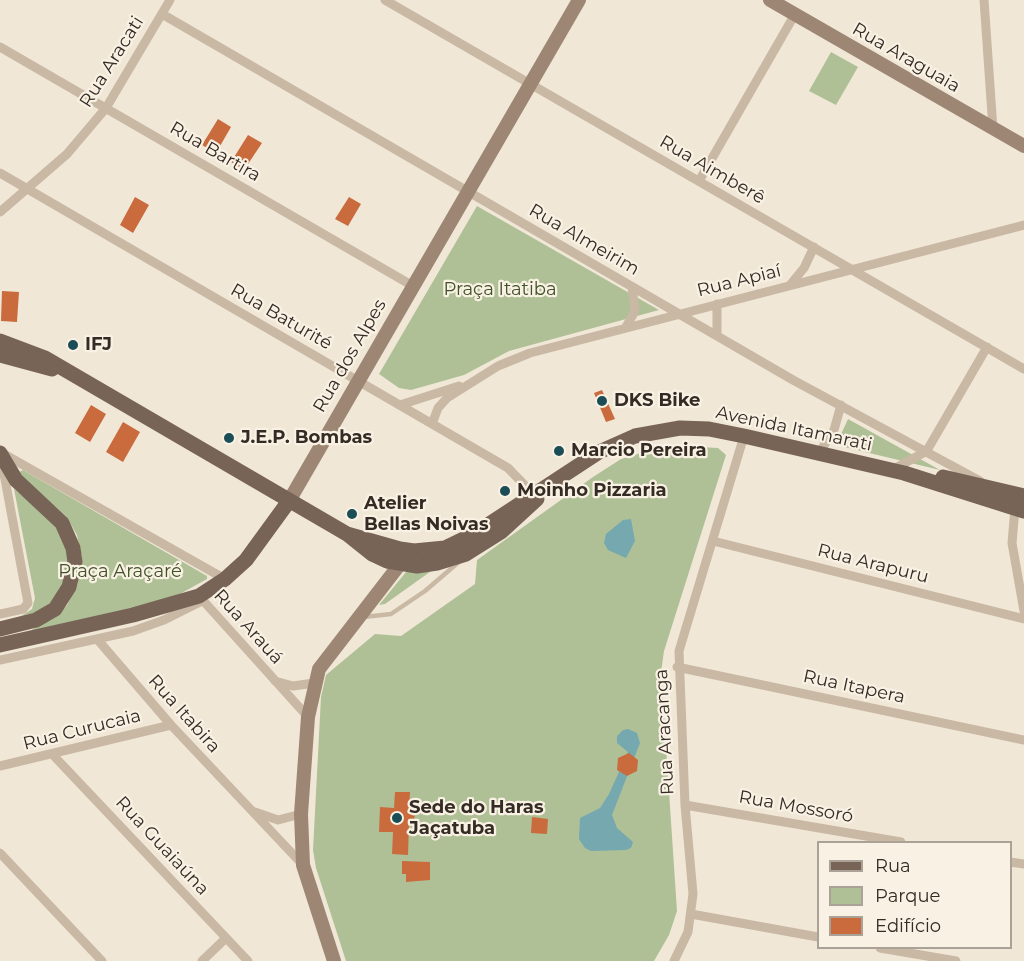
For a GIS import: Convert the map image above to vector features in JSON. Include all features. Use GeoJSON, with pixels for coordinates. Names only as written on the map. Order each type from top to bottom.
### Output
{"type":"FeatureCollection","features":[{"type":"Feature","properties":{"kind":"main road","name":"Avenida Itamarati"},"geometry":{"type":"LineString","coordinates":[[4,344],[37,354],[75,375],[346,534],[372,554],[400,564],[437,563],[466,554],[501,532],[540,494]]}},
{"type":"Feature","properties":{"kind":"main road","name":"Avenida Itamarati"},"geometry":{"type":"LineString","coordinates":[[0,355],[75,375]]}},
{"type":"Feature","properties":{"kind":"main road","name":"Avenida Itamarati"},"geometry":{"type":"LineString","coordinates":[[346,534],[414,551],[445,548],[466,539],[540,494],[598,452],[635,436],[680,428],[709,429],[744,436],[898,472],[1022,505]]}},
{"type":"Feature","properties":{"kind":"main road"},"geometry":{"type":"LineString","coordinates":[[0,453],[16,480],[62,523],[73,548],[75,562],[69,586],[55,609],[36,620],[0,629]]}},
{"type":"Feature","properties":{"kind":"main road","name":"Avenida Itamarati"},"geometry":{"type":"LineString","coordinates":[[898,472],[950,478],[995,488],[1022,505]]}},
{"type":"Feature","properties":{"kind":"main road","name":"Rua dos Alpes"},"geometry":{"type":"LineString","coordinates":[[0,645],[200,598],[225,579],[256,550],[289,501]]}},
{"type":"Feature","properties":{"kind":"main road"},"geometry":{"type":"LineString","coordinates":[[400,564],[408,558],[431,554],[445,548]]}},
{"type":"Feature","properties":{"kind":"street","name":"Rua Aracati"},"geometry":{"type":"LineString","coordinates":[[0,212],[67,154],[106,108],[170,0]]}},
{"type":"Feature","properties":{"kind":"street","name":"Rua Aimberê"},"geometry":{"type":"LineString","coordinates":[[385,0],[1024,369]]}},
{"type":"Feature","properties":{"kind":"street","name":"Rua dos Alpes"},"geometry":{"type":"LineString","coordinates":[[289,501],[579,0]]}},
{"type":"Feature","properties":{"kind":"street","name":"Rua Araguaia"},"geometry":{"type":"LineString","coordinates":[[770,0],[1024,146]]}},
{"type":"Feature","properties":{"kind":"street"},"geometry":{"type":"LineString","coordinates":[[984,0],[993,129]]}},
{"type":"Feature","properties":{"kind":"street","name":"Rua Almeirim"},"geometry":{"type":"LineString","coordinates":[[162,14],[717,335],[925,452],[995,488]]}},
{"type":"Feature","properties":{"kind":"street"},"geometry":{"type":"LineString","coordinates":[[699,181],[795,14]]}},
{"type":"Feature","properties":{"kind":"street","name":"Rua Bartira"},"geometry":{"type":"LineString","coordinates":[[0,47],[413,286]]}},
{"type":"Feature","properties":{"kind":"street","name":"Rua Baturité"},"geometry":{"type":"LineString","coordinates":[[0,172],[508,468],[540,494]]}},
{"type":"Feature","properties":{"kind":"street","name":"Rua Apiaí"},"geometry":{"type":"LineString","coordinates":[[432,424],[442,403],[467,383],[498,366],[530,353],[850,268],[1024,225]]}},
{"type":"Feature","properties":{"kind":"street"},"geometry":{"type":"LineString","coordinates":[[790,285],[804,268],[814,247]]}},
{"type":"Feature","properties":{"kind":"street"},"geometry":{"type":"LineString","coordinates":[[626,327],[635,311],[632,286]]}},
{"type":"Feature","properties":{"kind":"street"},"geometry":{"type":"LineString","coordinates":[[717,304],[717,335]]}},
{"type":"Feature","properties":{"kind":"street"},"geometry":{"type":"LineString","coordinates":[[898,472],[925,452],[987,347]]}},
{"type":"Feature","properties":{"kind":"street","name":"Rua Apiaí"},"geometry":{"type":"LineString","coordinates":[[400,405],[467,383]]}},
{"type":"Feature","properties":{"kind":"street"},"geometry":{"type":"LineString","coordinates":[[819,453],[834,430],[841,405]]}},
{"type":"Feature","properties":{"kind":"street","name":"Rua Aracanga"},"geometry":{"type":"LineString","coordinates":[[674,961],[688,932],[693,894],[685,805],[679,651],[744,436]]}},
{"type":"Feature","properties":{"kind":"street"},"geometry":{"type":"LineString","coordinates":[[0,453],[225,579]]}},
{"type":"Feature","properties":{"kind":"street"},"geometry":{"type":"LineString","coordinates":[[0,453],[28,603],[23,609],[0,614]]}},
{"type":"Feature","properties":{"kind":"street"},"geometry":{"type":"LineString","coordinates":[[1022,505],[1012,543],[1024,611]]}},
{"type":"Feature","properties":{"kind":"street","name":"Rua Arapuru"},"geometry":{"type":"LineString","coordinates":[[713,541],[1024,619]]}},
{"type":"Feature","properties":{"kind":"street"},"geometry":{"type":"LineString","coordinates":[[334,961],[303,865],[301,814],[308,717],[314,683],[328,656],[400,564]]}},
{"type":"Feature","properties":{"kind":"street","name":"Rua dos Alpes"},"geometry":{"type":"LineString","coordinates":[[0,660],[150,626],[200,598]]}},
{"type":"Feature","properties":{"kind":"street","name":"Rua Arauá"},"geometry":{"type":"LineString","coordinates":[[200,598],[308,717]]}},
{"type":"Feature","properties":{"kind":"street","name":"Rua Itabira"},"geometry":{"type":"LineString","coordinates":[[97,639],[171,725],[303,865]]}},
{"type":"Feature","properties":{"kind":"street","name":"Rua Itapera"},"geometry":{"type":"LineString","coordinates":[[678,667],[1024,740]]}},
{"type":"Feature","properties":{"kind":"street","name":"Rua Arauá"},"geometry":{"type":"LineString","coordinates":[[273,680],[292,686],[314,683]]}},
{"type":"Feature","properties":{"kind":"street","name":"Rua Curucaia"},"geometry":{"type":"LineString","coordinates":[[0,766],[171,725]]}},
{"type":"Feature","properties":{"kind":"street","name":"Rua Guaiaúna"},"geometry":{"type":"LineString","coordinates":[[53,754],[248,961]]}},
{"type":"Feature","properties":{"kind":"street","name":"Rua Mossoró"},"geometry":{"type":"LineString","coordinates":[[685,805],[890,841]]}},
{"type":"Feature","properties":{"kind":"street","name":"Rua Itabira"},"geometry":{"type":"LineString","coordinates":[[248,809],[278,820],[301,814]]}},
{"type":"Feature","properties":{"kind":"street"},"geometry":{"type":"LineString","coordinates":[[0,853],[102,961]]}},
{"type":"Feature","properties":{"kind":"street"},"geometry":{"type":"LineString","coordinates":[[691,914],[817,937]]}},
{"type":"Feature","properties":{"kind":"street"},"geometry":{"type":"LineString","coordinates":[[202,961],[226,938]]}},
{"type":"Feature","properties":{"kind":"street"},"geometry":{"type":"LineString","coordinates":[[886,949],[956,961]]}},
{"type":"Feature","properties":{"kind":"lane"},"geometry":{"type":"LineString","coordinates":[[358,617],[391,614],[456,566],[466,554]]}},
{"type":"Feature","properties":{"kind":"green space"},"geometry":{"type":"Polygon","coordinates":[[[831,52],[858,67],[836,105],[809,91],[831,52]]]}},
{"type":"Feature","properties":{"kind":"green space","name":"Praça Itatiba"},"geometry":{"type":"Polygon","coordinates":[[[477,206],[659,310],[509,351],[464,375],[411,390],[399,388],[379,374],[477,206]]]}},
{"type":"Feature","properties":{"kind":"green space"},"geometry":{"type":"Polygon","coordinates":[[[848,419],[940,470],[836,445],[848,419]]]}},
{"type":"Feature","properties":{"kind":"green space"},"geometry":{"type":"Polygon","coordinates":[[[682,446],[718,448],[726,455],[664,651],[661,672],[677,911],[669,935],[654,961],[346,961],[316,868],[313,850],[321,697],[326,675],[375,634],[401,636],[475,584],[477,560],[593,477],[621,459],[651,450],[682,446]]]}},
{"type":"Feature","properties":{"kind":"green space","name":"Praça Araçaré"},"geometry":{"type":"Polygon","coordinates":[[[23,470],[207,576],[207,579],[169,600],[30,631],[61,612],[67,605],[77,586],[82,558],[77,535],[66,516],[23,478],[19,472],[23,470]]]}},
{"type":"Feature","properties":{"kind":"green space","name":"Praça Araçaré"},"geometry":{"type":"Polygon","coordinates":[[[14,489],[53,521],[66,545],[69,562],[66,578],[54,600],[39,612],[21,616],[32,609],[35,598],[14,489]]]}},
{"type":"Feature","properties":{"kind":"green space"},"geometry":{"type":"Polygon","coordinates":[[[434,569],[385,604],[379,605],[406,572],[434,569]]]}},
{"type":"Feature","properties":{"kind":"water"},"geometry":{"type":"Polygon","coordinates":[[[631,519],[635,541],[626,558],[608,550],[604,543],[606,534],[623,520],[631,519]]]}},
{"type":"Feature","properties":{"kind":"water"},"geometry":{"type":"Polygon","coordinates":[[[628,729],[637,733],[640,743],[612,815],[617,828],[633,842],[631,848],[626,850],[591,851],[585,848],[579,839],[580,818],[600,808],[609,794],[628,752],[617,743],[617,736],[623,730],[628,729]]]}},
{"type":"Feature","properties":{"kind":"building"},"geometry":{"type":"Polygon","coordinates":[[[218,119],[231,127],[216,153],[202,145],[218,119]]]}},
{"type":"Feature","properties":{"kind":"building"},"geometry":{"type":"Polygon","coordinates":[[[248,135],[262,143],[244,170],[231,162],[248,135]]]}},
{"type":"Feature","properties":{"kind":"building"},"geometry":{"type":"Polygon","coordinates":[[[135,197],[149,205],[133,233],[120,225],[135,197]]]}},
{"type":"Feature","properties":{"kind":"building"},"geometry":{"type":"Polygon","coordinates":[[[349,197],[361,204],[348,226],[335,219],[349,197]]]}},
{"type":"Feature","properties":{"kind":"building"},"geometry":{"type":"Polygon","coordinates":[[[2,291],[19,292],[17,322],[1,321],[2,291]]]}},
{"type":"Feature","properties":{"kind":"building","name":"DKS Bike"},"geometry":{"type":"Polygon","coordinates":[[[602,390],[615,419],[606,422],[594,393],[602,390]]]}},
{"type":"Feature","properties":{"kind":"building"},"geometry":{"type":"Polygon","coordinates":[[[91,405],[106,414],[90,442],[75,433],[91,405]]]}},
{"type":"Feature","properties":{"kind":"building"},"geometry":{"type":"Polygon","coordinates":[[[123,422],[140,432],[123,462],[106,452],[123,422]]]}},
{"type":"Feature","properties":{"kind":"building"},"geometry":{"type":"Polygon","coordinates":[[[629,753],[638,760],[637,771],[627,776],[617,770],[618,758],[629,753]]]}},
{"type":"Feature","properties":{"kind":"building","name":"Sede do Haras Jaçatuba"},"geometry":{"type":"Polygon","coordinates":[[[395,792],[410,792],[409,811],[415,812],[414,824],[409,824],[408,855],[392,854],[393,832],[379,832],[380,807],[394,808],[395,792]]]}},
{"type":"Feature","properties":{"kind":"building"},"geometry":{"type":"Polygon","coordinates":[[[532,817],[548,819],[547,834],[531,833],[532,817]]]}},
{"type":"Feature","properties":{"kind":"building"},"geometry":{"type":"Polygon","coordinates":[[[402,861],[430,862],[430,880],[406,882],[406,874],[402,874],[402,861]]]}},
{"type":"Feature","properties":{"kind":"place","name":"IFJ"},"geometry":{"type":"Point","coordinates":[73,345]}},
{"type":"Feature","properties":{"kind":"place","name":"DKS Bike"},"geometry":{"type":"Point","coordinates":[602,401]}},
{"type":"Feature","properties":{"kind":"place","name":"J.E.P. Bombas"},"geometry":{"type":"Point","coordinates":[229,438]}},
{"type":"Feature","properties":{"kind":"place","name":"Marcio Pereira"},"geometry":{"type":"Point","coordinates":[559,451]}},
{"type":"Feature","properties":{"kind":"place","name":"Moinho Pizzaria"},"geometry":{"type":"Point","coordinates":[505,491]}},
{"type":"Feature","properties":{"kind":"place","name":"Atelier Bellas Noivas"},"geometry":{"type":"Point","coordinates":[352,514]}},
{"type":"Feature","properties":{"kind":"place","name":"Sede do Haras Jaçatuba"},"geometry":{"type":"Point","coordinates":[397,818]}}]}
